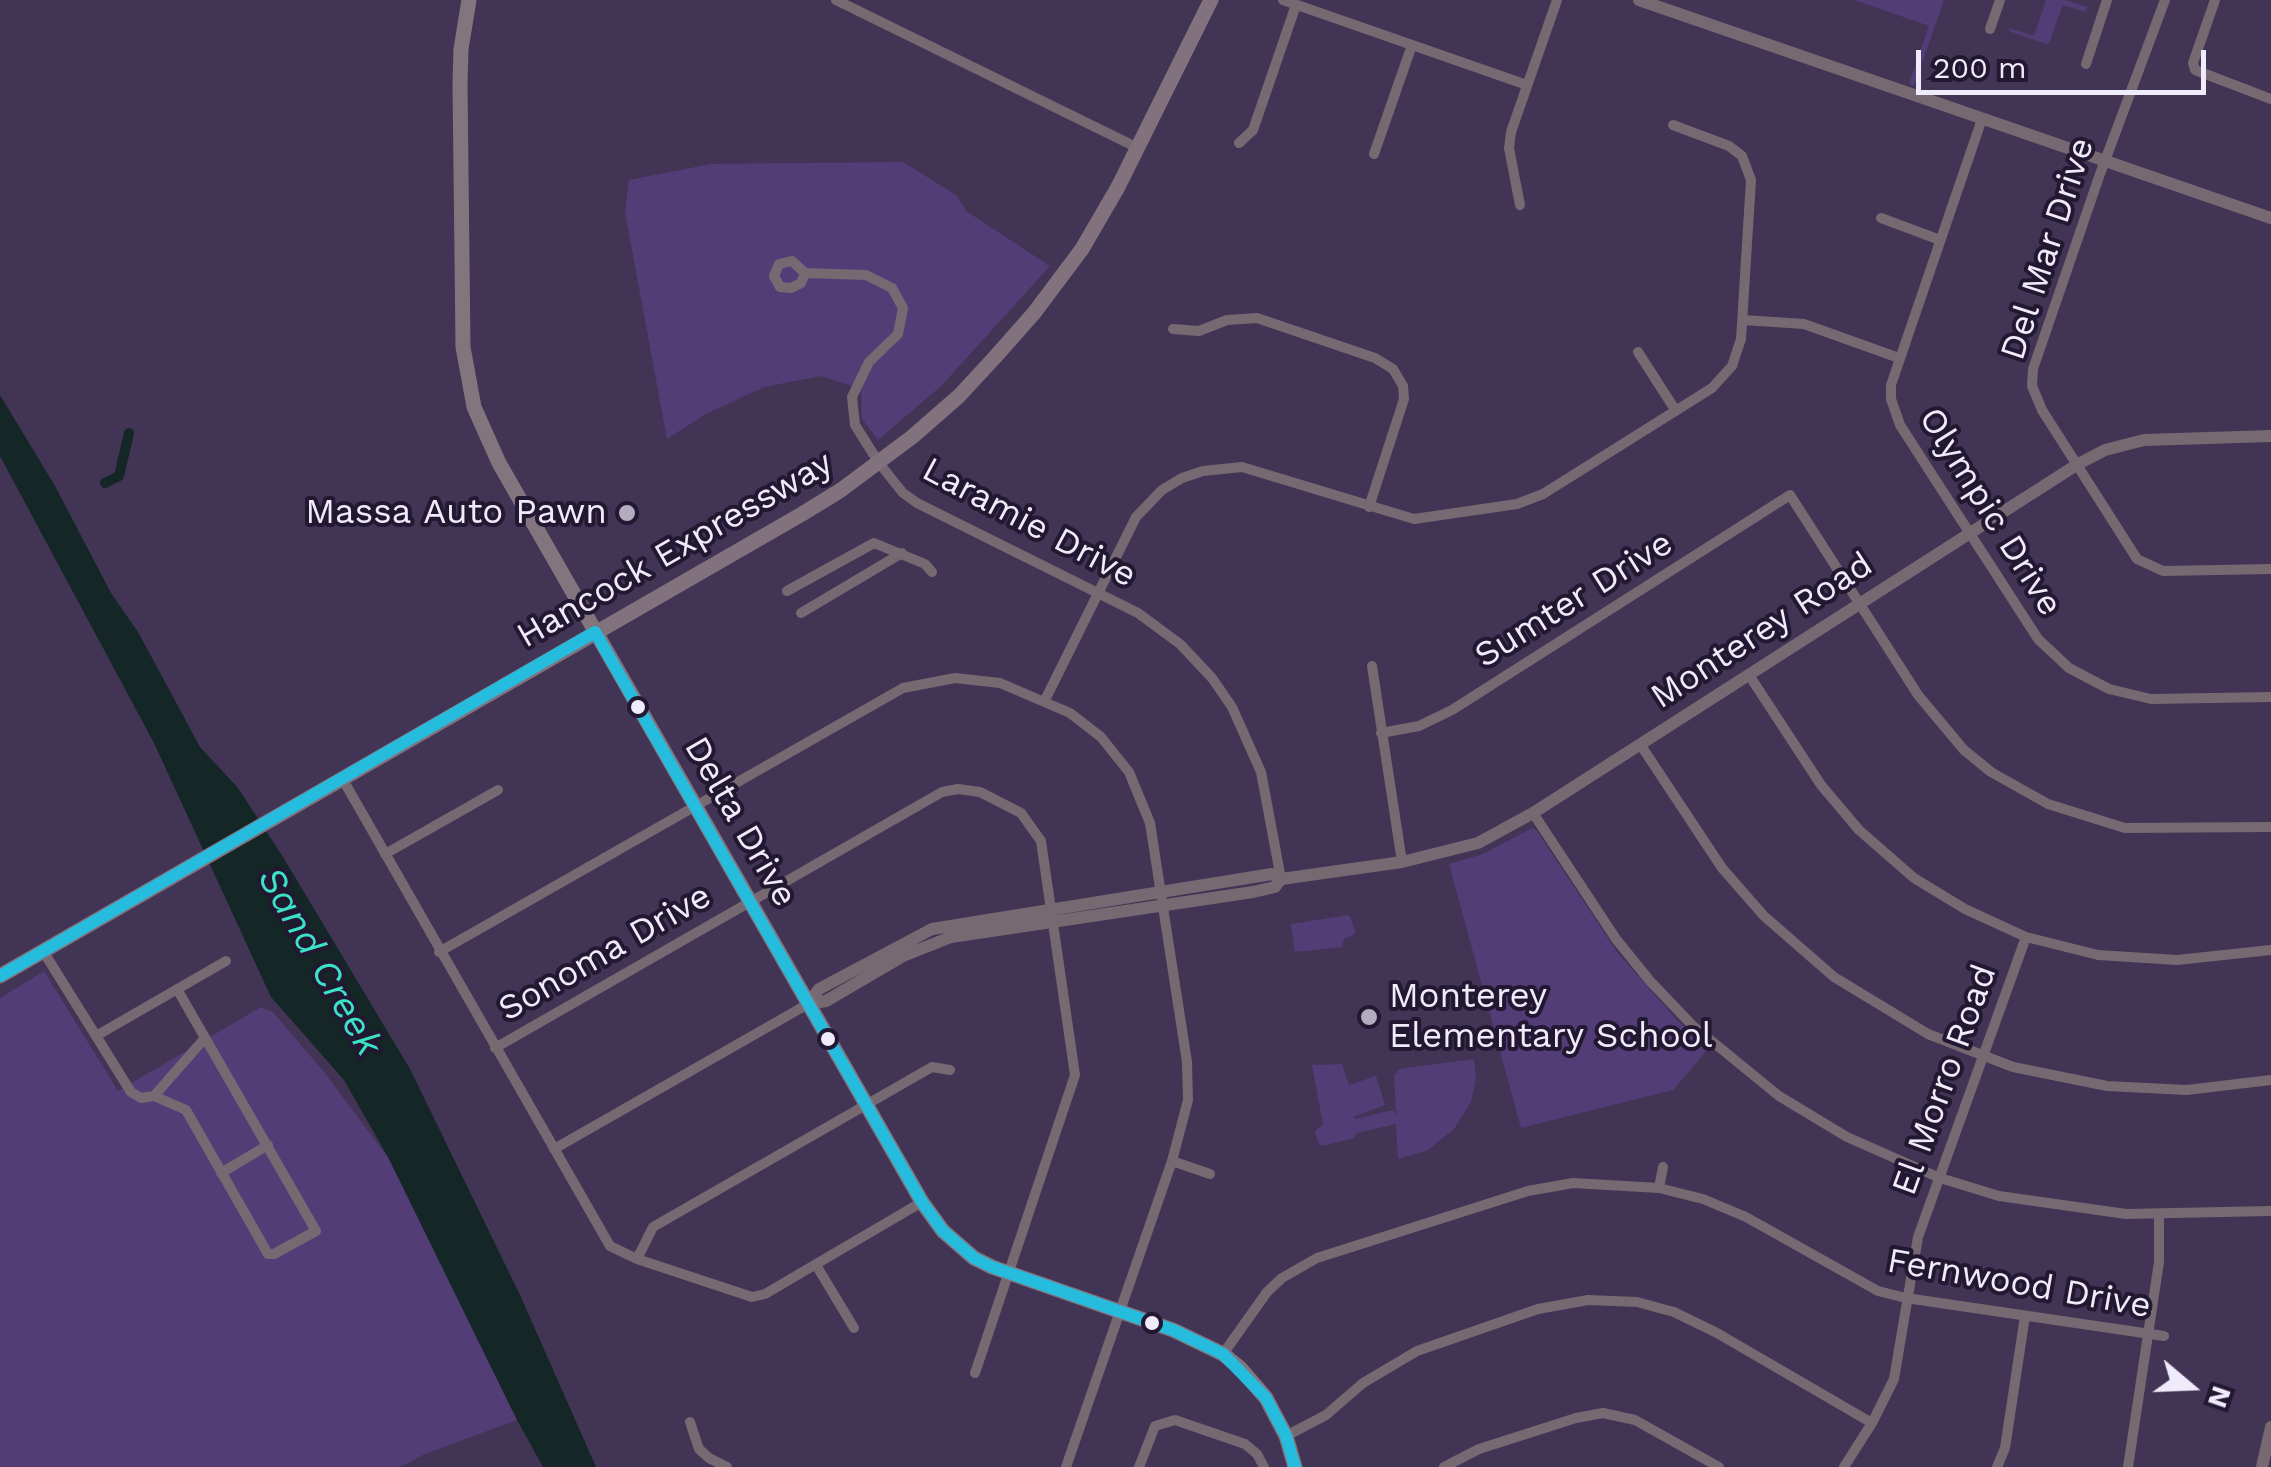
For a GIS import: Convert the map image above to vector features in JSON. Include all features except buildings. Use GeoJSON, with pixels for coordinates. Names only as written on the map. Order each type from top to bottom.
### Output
{"type":"FeatureCollection","features":[{"type":"Feature","properties":{"kind":"main road","name":"Delta Drive"},"geometry":{"type":"LineString","coordinates":[[469,0],[460,83],[463,347],[467,382],[485,436],[595,632],[922,1202],[957,1244],[974,1258],[1009,1274],[1199,1340],[1223,1354],[1266,1398],[1286,1436],[1295,1467]]}},
{"type":"Feature","properties":{"kind":"main road","name":"Hancock Expressway"},"geometry":{"type":"LineString","coordinates":[[0,976],[802,514],[879,464],[959,396],[1034,313],[1090,235],[1211,0]]}},
{"type":"Feature","properties":{"kind":"street"},"geometry":{"type":"LineString","coordinates":[[836,0],[1138,148]]}},
{"type":"Feature","properties":{"kind":"street"},"geometry":{"type":"LineString","coordinates":[[1283,0],[1527,85]]}},
{"type":"Feature","properties":{"kind":"street"},"geometry":{"type":"LineString","coordinates":[[1520,205],[1509,148],[1511,132],[1557,0]]}},
{"type":"Feature","properties":{"kind":"street"},"geometry":{"type":"LineString","coordinates":[[1639,0],[2271,218]]}},
{"type":"Feature","properties":{"kind":"street"},"geometry":{"type":"LineString","coordinates":[[1990,29],[2000,0]]}},
{"type":"Feature","properties":{"kind":"street"},"geometry":{"type":"LineString","coordinates":[[2086,64],[2107,0]]}},
{"type":"Feature","properties":{"kind":"street","name":"Del Mar Drive"},"geometry":{"type":"LineString","coordinates":[[2165,0],[2033,369],[2036,398],[2138,560],[2163,571],[2271,569]]}},
{"type":"Feature","properties":{"kind":"street"},"geometry":{"type":"LineString","coordinates":[[2215,0],[2193,63],[2195,70],[2271,99]]}},
{"type":"Feature","properties":{"kind":"street"},"geometry":{"type":"LineString","coordinates":[[1239,143],[1253,130],[1296,5]]}},
{"type":"Feature","properties":{"kind":"street"},"geometry":{"type":"LineString","coordinates":[[1374,154],[1412,45]]}},
{"type":"Feature","properties":{"kind":"street","name":"Olympic Drive"},"geometry":{"type":"LineString","coordinates":[[1982,119],[1891,384],[1894,412],[1969,534],[2038,639],[2054,656],[2090,681],[2129,696],[2271,697]]}},
{"type":"Feature","properties":{"kind":"street"},"geometry":{"type":"LineString","coordinates":[[1045,700],[1136,518],[1182,478],[1203,471],[1242,467],[1260,470],[1414,519],[1531,500],[1712,388],[1732,366],[1742,340],[1751,180],[1742,156],[1730,146],[1673,125]]}},
{"type":"Feature","properties":{"kind":"street"},"geometry":{"type":"LineString","coordinates":[[1881,218],[1940,240]]}},
{"type":"Feature","properties":{"kind":"street","name":"Laramie Drive"},"geometry":{"type":"LineString","coordinates":[[805,273],[866,275],[892,288],[903,308],[898,334],[868,362],[852,397],[855,425],[903,493],[1138,612],[1180,644],[1232,707],[1250,743],[1268,798],[1282,880]]}},
{"type":"Feature","properties":{"kind":"street"},"geometry":{"type":"LineString","coordinates":[[1173,329],[1199,332],[1227,320],[1257,318],[1375,358],[1393,369],[1403,386],[1404,400],[1369,507]]}},
{"type":"Feature","properties":{"kind":"street"},"geometry":{"type":"LineString","coordinates":[[1743,320],[1804,324],[1899,358]]}},
{"type":"Feature","properties":{"kind":"street"},"geometry":{"type":"LineString","coordinates":[[1638,352],[1676,410]]}},
{"type":"Feature","properties":{"kind":"street","name":"Monterey Road"},"geometry":{"type":"LineString","coordinates":[[808,1004],[819,989],[932,929],[1050,908],[1274,887],[1282,880],[1402,862],[1478,843],[1532,813],[2078,464],[2115,446],[2144,440],[2271,436]]}},
{"type":"Feature","properties":{"kind":"street","name":"Sumter Drive"},"geometry":{"type":"LineString","coordinates":[[1381,732],[1419,726],[1452,710],[1790,495],[1861,604]]}},
{"type":"Feature","properties":{"kind":"street"},"geometry":{"type":"LineString","coordinates":[[786,591],[874,542],[925,564],[932,572]]}},
{"type":"Feature","properties":{"kind":"street"},"geometry":{"type":"LineString","coordinates":[[801,613],[902,553]]}},
{"type":"Feature","properties":{"kind":"street"},"geometry":{"type":"LineString","coordinates":[[1861,604],[1942,726],[1964,750],[2016,788],[2074,814],[2125,828],[2271,827]]}},
{"type":"Feature","properties":{"kind":"street"},"geometry":{"type":"LineString","coordinates":[[1372,666],[1402,862]]}},
{"type":"Feature","properties":{"kind":"street"},"geometry":{"type":"LineString","coordinates":[[1749,675],[1821,785],[1882,853],[1941,896],[1992,923],[2026,937],[2080,951],[2146,960],[2206,959],[2271,950]]}},
{"type":"Feature","properties":{"kind":"street"},"geometry":{"type":"LineString","coordinates":[[440,952],[903,688],[955,678],[1000,683],[1070,713],[1101,736],[1129,772],[1150,823],[1188,1084],[1185,1119],[1172,1161],[1066,1467]]}},
{"type":"Feature","properties":{"kind":"street"},"geometry":{"type":"LineString","coordinates":[[1640,744],[1722,868],[1786,937],[1834,978],[1928,1034],[1983,1057],[2076,1082],[2186,1090],[2271,1080]]}},
{"type":"Feature","properties":{"kind":"street"},"geometry":{"type":"LineString","coordinates":[[342,778],[610,1246],[752,1297],[766,1294],[922,1202]]}},
{"type":"Feature","properties":{"kind":"street"},"geometry":{"type":"LineString","coordinates":[[385,854],[498,790]]}},
{"type":"Feature","properties":{"kind":"street","name":"Sonoma Drive"},"geometry":{"type":"LineString","coordinates":[[494,1048],[942,792],[980,792],[1020,813],[1036,831],[1076,1075],[975,1373]]}},
{"type":"Feature","properties":{"kind":"street"},"geometry":{"type":"LineString","coordinates":[[1532,813],[1616,939],[1650,982],[1716,1047],[1812,1118],[1940,1178],[2014,1198],[2126,1214],[2271,1211]]}},
{"type":"Feature","properties":{"kind":"street","name":"Monterey Road"},"geometry":{"type":"LineString","coordinates":[[554,1149],[808,1004],[826,1002],[928,944],[1161,900]]}},
{"type":"Feature","properties":{"kind":"street","name":"El Morro Road"},"geometry":{"type":"LineString","coordinates":[[1844,1467],[1894,1379],[1918,1237],[2026,937]]}},
{"type":"Feature","properties":{"kind":"street"},"geometry":{"type":"LineString","coordinates":[[42,951],[131,1092],[141,1098],[154,1096],[186,1110],[268,1254],[274,1254],[316,1231],[178,989]]}},
{"type":"Feature","properties":{"kind":"street"},"geometry":{"type":"LineString","coordinates":[[96,1036],[226,961]]}},
{"type":"Feature","properties":{"kind":"street"},"geometry":{"type":"LineString","coordinates":[[154,1096],[206,1038]]}},
{"type":"Feature","properties":{"kind":"street"},"geometry":{"type":"LineString","coordinates":[[638,1259],[653,1227],[932,1067],[950,1070]]}},
{"type":"Feature","properties":{"kind":"street"},"geometry":{"type":"LineString","coordinates":[[220,1174],[268,1145]]}},
{"type":"Feature","properties":{"kind":"street"},"geometry":{"type":"LineString","coordinates":[[1172,1161],[1210,1174]]}},
{"type":"Feature","properties":{"kind":"street"},"geometry":{"type":"LineString","coordinates":[[1659,1188],[1663,1167]]}},
{"type":"Feature","properties":{"kind":"street","name":"Fernwood Drive"},"geometry":{"type":"LineString","coordinates":[[1223,1354],[1267,1292],[1282,1278],[1317,1258],[1552,1186],[1594,1182],[1659,1188],[1726,1207],[1864,1285],[1906,1298],[2164,1336]]}},
{"type":"Feature","properties":{"kind":"street"},"geometry":{"type":"LineString","coordinates":[[2128,1467],[2158,1262],[2159,1215]]}},
{"type":"Feature","properties":{"kind":"street"},"geometry":{"type":"LineString","coordinates":[[816,1265],[854,1328]]}},
{"type":"Feature","properties":{"kind":"street"},"geometry":{"type":"LineString","coordinates":[[1286,1436],[1326,1415],[1363,1383],[1417,1350],[1538,1309],[1588,1300],[1637,1302],[1674,1312],[1718,1333],[1872,1423]]}},
{"type":"Feature","properties":{"kind":"street"},"geometry":{"type":"LineString","coordinates":[[1998,1467],[2005,1448],[2025,1316]]}},
{"type":"Feature","properties":{"kind":"street"},"geometry":{"type":"LineString","coordinates":[[1444,1467],[1479,1449],[1603,1413],[1635,1420],[1719,1467]]}},
{"type":"Feature","properties":{"kind":"street"},"geometry":{"type":"LineString","coordinates":[[1139,1467],[1156,1426],[1175,1420],[1245,1444],[1264,1467]]}},
{"type":"Feature","properties":{"kind":"street"},"geometry":{"type":"LineString","coordinates":[[690,1422],[699,1449],[728,1467]]}},
{"type":"Feature","properties":{"kind":"street"},"geometry":{"type":"LineString","coordinates":[[2262,1467],[2271,1427]]}},
{"type":"Feature","properties":{"kind":"shaded area"},"geometry":{"type":"Polygon","coordinates":[[[1855,0],[1944,0],[1914,86],[1909,84],[1929,26],[1855,0]]]}},
{"type":"Feature","properties":{"kind":"shaded area"},"geometry":{"type":"Polygon","coordinates":[[[2046,0],[2065,0],[2087,7],[2086,12],[2063,5],[2046,44],[2009,31],[2034,36],[2046,0]]]}},
{"type":"Feature","properties":{"kind":"shaded area"},"geometry":{"type":"Polygon","coordinates":[[[903,162],[956,195],[966,211],[1050,266],[942,385],[878,440],[862,419],[861,389],[821,376],[764,387],[704,415],[667,439],[625,212],[629,180],[711,164],[903,162]]]}},
{"type":"Feature","properties":{"kind":"shaded area"},"geometry":{"type":"Polygon","coordinates":[[[1532,828],[1617,952],[1708,1049],[1673,1090],[1521,1128],[1449,864],[1483,854],[1532,828]]]}},
{"type":"Feature","properties":{"kind":"shaded area"},"geometry":{"type":"Polygon","coordinates":[[[1349,915],[1356,933],[1344,939],[1342,947],[1295,952],[1291,924],[1349,915]]]}},
{"type":"Feature","properties":{"kind":"shaded area"},"geometry":{"type":"Polygon","coordinates":[[[44,971],[118,1091],[261,1007],[273,1012],[389,1159],[517,1420],[400,1467],[0,1467],[0,998],[44,971]]]}},
{"type":"Feature","properties":{"kind":"shaded area"},"geometry":{"type":"Polygon","coordinates":[[[1474,1059],[1476,1079],[1471,1102],[1454,1129],[1428,1150],[1398,1159],[1396,1124],[1319,1144],[1315,1132],[1323,1124],[1312,1065],[1342,1064],[1349,1085],[1376,1076],[1385,1105],[1355,1119],[1393,1110],[1396,1115],[1394,1075],[1399,1069],[1474,1059]]]}},
{"type":"Feature","properties":{"kind":"water","name":"Sand Creek"},"geometry":{"type":"Polygon","coordinates":[[[0,395],[200,747],[238,788],[283,857],[410,1069],[520,1295],[596,1467],[543,1467],[389,1159],[344,1080],[271,997],[154,743],[0,456],[0,395]]]}},
{"type":"Feature","properties":{"kind":"waterway"},"geometry":{"type":"LineString","coordinates":[[105,483],[119,476],[129,433]]}},
{"type":"Feature","properties":{"kind":"transit line"},"geometry":{"type":"LineString","coordinates":[[0,976],[595,632],[922,1202],[943,1231],[974,1258],[992,1267],[1173,1330],[1223,1354],[1266,1398],[1286,1436],[1295,1467]]}},
{"type":"Feature","properties":{"kind":"place","name":"Massa Auto Pawn"},"geometry":{"type":"Point","coordinates":[627,513]}},
{"type":"Feature","properties":{"kind":"place","name":"Monterey Elementary School"},"geometry":{"type":"Point","coordinates":[1369,1017]}}]}
